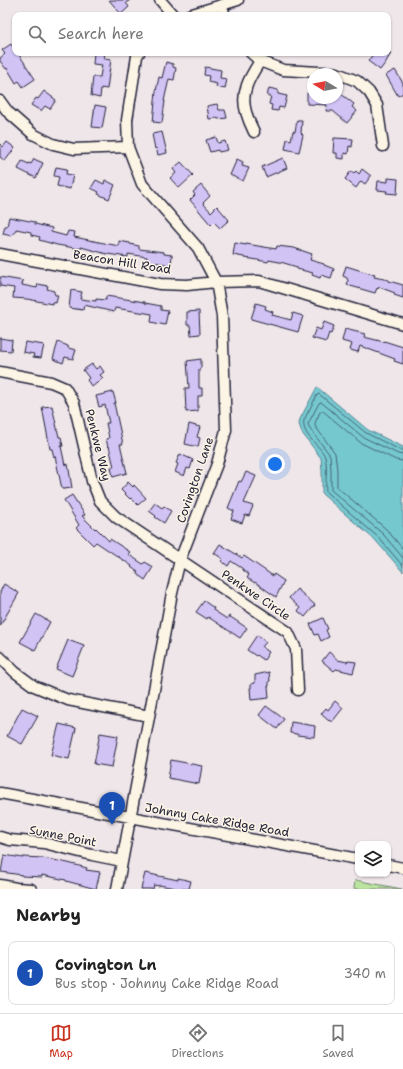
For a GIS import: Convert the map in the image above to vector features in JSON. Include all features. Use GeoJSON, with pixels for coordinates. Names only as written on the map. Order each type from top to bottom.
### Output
{"type":"FeatureCollection","features":[{"type":"Feature","properties":{"kind":"street"},"geometry":{"type":"LineString","coordinates":[[160,0],[170,12]]}},
{"type":"Feature","properties":{"kind":"street"},"geometry":{"type":"LineString","coordinates":[[209,12],[223,10],[238,0]]}},
{"type":"Feature","properties":{"kind":"street","name":"Covington Lane"},"geometry":{"type":"LineString","coordinates":[[117,889],[172,593],[180,560],[217,464],[226,430],[222,316],[216,282],[198,248],[142,184],[128,147],[127,120],[137,56]]}},
{"type":"Feature","properties":{"kind":"street"},"geometry":{"type":"LineString","coordinates":[[254,56],[260,61],[284,70],[337,73],[357,81],[369,92],[377,105],[383,146]]}},
{"type":"Feature","properties":{"kind":"street"},"geometry":{"type":"LineString","coordinates":[[254,132],[245,111],[244,96],[247,82],[260,61]]}},
{"type":"Feature","properties":{"kind":"street"},"geometry":{"type":"LineString","coordinates":[[0,101],[8,112],[33,134],[53,144],[74,149],[128,147]]}},
{"type":"Feature","properties":{"kind":"street","name":"Beacon Hill Road"},"geometry":{"type":"LineString","coordinates":[[0,254],[160,284],[187,285],[216,282],[259,281],[403,324]]}},
{"type":"Feature","properties":{"kind":"street","name":"Penkwe Way"},"geometry":{"type":"LineString","coordinates":[[0,372],[51,382],[65,388],[74,403],[92,481],[100,501],[116,517],[180,560]]}},
{"type":"Feature","properties":{"kind":"street","name":"Penkwe Circle"},"geometry":{"type":"LineString","coordinates":[[180,560],[288,632],[296,649],[298,690]]}},
{"type":"Feature","properties":{"kind":"street"},"geometry":{"type":"LineString","coordinates":[[0,658],[15,672],[34,686],[68,700],[149,716]]}},
{"type":"Feature","properties":{"kind":"street","name":"Johnny Cake Ridge Road"},"geometry":{"type":"LineString","coordinates":[[0,793],[355,858]]}},
{"type":"Feature","properties":{"kind":"street","name":"Sunne Point"},"geometry":{"type":"LineString","coordinates":[[0,837],[10,840],[44,843],[122,861]]}},
{"type":"Feature","properties":{"kind":"street"},"geometry":{"type":"LineString","coordinates":[[391,866],[403,868]]}},
{"type":"Feature","properties":{"kind":"street"},"geometry":{"type":"LineString","coordinates":[[0,885],[31,889]]}},
{"type":"Feature","properties":{"kind":"green space"},"geometry":{"type":"Polygon","coordinates":[[[355,880],[402,889],[354,889],[355,880]]]}},
{"type":"Feature","properties":{"kind":"water"},"geometry":{"type":"Polygon","coordinates":[[[317,387],[368,430],[403,447],[403,572],[376,541],[322,494],[321,458],[302,433],[299,424],[300,419],[317,387]]]}},
{"type":"Feature","properties":{"kind":"building"},"geometry":{"type":"Polygon","coordinates":[[[109,0],[130,0],[126,3],[129,7],[123,12],[119,12],[109,0]]]}},
{"type":"Feature","properties":{"kind":"building"},"geometry":{"type":"Polygon","coordinates":[[[11,44],[12,56],[20,56],[35,79],[23,87],[19,81],[16,83],[7,68],[6,69],[0,61],[0,58],[5,54],[2,50],[11,44]]]}},
{"type":"Feature","properties":{"kind":"building"},"geometry":{"type":"Polygon","coordinates":[[[94,56],[104,56],[104,58],[111,59],[107,89],[101,88],[100,98],[91,96],[93,77],[100,77],[102,65],[93,64],[94,56]]]}},
{"type":"Feature","properties":{"kind":"building"},"geometry":{"type":"Polygon","coordinates":[[[372,56],[389,56],[380,70],[368,61],[372,56]]]}},
{"type":"Feature","properties":{"kind":"building"},"geometry":{"type":"Polygon","coordinates":[[[166,62],[173,64],[173,67],[176,68],[174,80],[169,79],[164,101],[162,123],[153,122],[159,77],[162,78],[166,62]]]}},
{"type":"Feature","properties":{"kind":"building"},"geometry":{"type":"Polygon","coordinates":[[[205,67],[221,70],[220,78],[227,79],[225,89],[216,87],[217,84],[208,82],[209,76],[204,75],[205,67]]]}},
{"type":"Feature","properties":{"kind":"building"},"geometry":{"type":"Polygon","coordinates":[[[395,70],[403,83],[403,93],[398,96],[386,75],[395,70]]]}},
{"type":"Feature","properties":{"kind":"building"},"geometry":{"type":"Polygon","coordinates":[[[269,88],[278,90],[278,94],[287,96],[284,108],[279,107],[278,111],[271,110],[272,105],[269,104],[271,96],[267,96],[269,88]]]}},
{"type":"Feature","properties":{"kind":"building"},"geometry":{"type":"Polygon","coordinates":[[[44,91],[56,100],[50,109],[45,106],[41,111],[31,105],[44,91]]]}},
{"type":"Feature","properties":{"kind":"building"},"geometry":{"type":"Polygon","coordinates":[[[343,95],[354,104],[352,107],[357,111],[347,123],[333,111],[326,111],[327,105],[307,104],[343,104],[343,95]]]}},
{"type":"Feature","properties":{"kind":"building"},"geometry":{"type":"Polygon","coordinates":[[[217,104],[219,110],[225,110],[227,118],[209,119],[207,106],[217,104]]]}},
{"type":"Feature","properties":{"kind":"building"},"geometry":{"type":"Polygon","coordinates":[[[95,105],[106,107],[102,128],[92,127],[95,105]]]}},
{"type":"Feature","properties":{"kind":"building"},"geometry":{"type":"Polygon","coordinates":[[[297,120],[302,120],[301,133],[303,135],[299,152],[285,149],[287,139],[291,140],[293,131],[295,132],[297,120]]]}},
{"type":"Feature","properties":{"kind":"building"},"geometry":{"type":"Polygon","coordinates":[[[162,132],[167,153],[158,155],[156,148],[155,149],[152,134],[162,132]]]}},
{"type":"Feature","properties":{"kind":"building"},"geometry":{"type":"Polygon","coordinates":[[[216,137],[218,143],[225,141],[228,150],[210,152],[206,140],[216,137]]]}},
{"type":"Feature","properties":{"kind":"building"},"geometry":{"type":"Polygon","coordinates":[[[334,138],[353,139],[352,147],[349,146],[348,154],[344,153],[344,159],[337,158],[337,153],[333,153],[334,138]]]}},
{"type":"Feature","properties":{"kind":"building"},"geometry":{"type":"Polygon","coordinates":[[[7,142],[15,148],[5,161],[0,157],[0,144],[3,147],[7,142]]]}},
{"type":"Feature","properties":{"kind":"building"},"geometry":{"type":"Polygon","coordinates":[[[283,158],[287,168],[266,177],[262,167],[283,158]]]}},
{"type":"Feature","properties":{"kind":"building"},"geometry":{"type":"Polygon","coordinates":[[[34,159],[43,163],[36,178],[18,169],[22,161],[31,164],[34,159]]]}},
{"type":"Feature","properties":{"kind":"building"},"geometry":{"type":"Polygon","coordinates":[[[237,159],[243,162],[242,166],[249,168],[243,181],[230,175],[237,159]]]}},
{"type":"Feature","properties":{"kind":"building"},"geometry":{"type":"Polygon","coordinates":[[[181,162],[193,175],[179,188],[170,178],[176,173],[173,169],[181,162]]]}},
{"type":"Feature","properties":{"kind":"building"},"geometry":{"type":"Polygon","coordinates":[[[56,167],[67,169],[66,174],[73,175],[70,189],[57,186],[59,177],[54,176],[56,167]]]}},
{"type":"Feature","properties":{"kind":"building"},"geometry":{"type":"Polygon","coordinates":[[[362,169],[371,176],[365,184],[361,181],[356,188],[345,179],[351,171],[354,173],[356,171],[359,174],[362,169]]]}},
{"type":"Feature","properties":{"kind":"building"},"geometry":{"type":"Polygon","coordinates":[[[388,178],[398,179],[397,194],[377,190],[378,181],[388,182],[388,178]]]}},
{"type":"Feature","properties":{"kind":"building"},"geometry":{"type":"Polygon","coordinates":[[[96,180],[104,184],[105,180],[115,185],[109,199],[98,194],[99,192],[91,188],[96,180]]]}},
{"type":"Feature","properties":{"kind":"building"},"geometry":{"type":"Polygon","coordinates":[[[201,185],[210,196],[203,203],[211,212],[217,206],[229,220],[220,228],[214,222],[211,225],[190,200],[195,195],[193,192],[201,185]]]}},
{"type":"Feature","properties":{"kind":"building"},"geometry":{"type":"Polygon","coordinates":[[[9,217],[35,222],[35,224],[52,228],[51,232],[66,236],[68,231],[75,232],[74,237],[119,246],[119,241],[139,246],[139,249],[164,252],[164,254],[172,255],[171,265],[147,261],[147,257],[128,254],[128,257],[107,254],[81,247],[81,249],[57,245],[39,240],[40,237],[31,235],[31,232],[16,229],[12,236],[3,234],[9,217]]]}},
{"type":"Feature","properties":{"kind":"building"},"geometry":{"type":"Polygon","coordinates":[[[235,243],[276,249],[277,246],[294,248],[312,254],[310,260],[334,269],[331,278],[321,275],[320,278],[312,275],[313,273],[297,269],[297,267],[284,263],[269,260],[268,262],[233,255],[235,243]]]}},
{"type":"Feature","properties":{"kind":"building"},"geometry":{"type":"Polygon","coordinates":[[[346,266],[375,275],[374,277],[403,285],[403,298],[394,295],[395,293],[379,287],[375,293],[347,285],[348,280],[343,276],[346,266]]]}},
{"type":"Feature","properties":{"kind":"building"},"geometry":{"type":"Polygon","coordinates":[[[0,277],[23,281],[22,285],[37,288],[38,284],[48,286],[47,289],[54,291],[55,295],[58,295],[56,303],[52,302],[52,304],[13,298],[14,288],[0,286],[0,277]]]}},
{"type":"Feature","properties":{"kind":"building"},"geometry":{"type":"Polygon","coordinates":[[[71,290],[82,292],[80,299],[96,301],[96,299],[106,300],[106,296],[161,306],[161,310],[168,311],[165,325],[151,322],[152,314],[115,308],[114,312],[84,305],[83,310],[69,308],[71,290]]]}},
{"type":"Feature","properties":{"kind":"building"},"geometry":{"type":"Polygon","coordinates":[[[256,303],[266,306],[265,309],[273,312],[272,315],[291,320],[293,313],[303,316],[298,332],[251,319],[256,303]]]}},
{"type":"Feature","properties":{"kind":"building"},"geometry":{"type":"Polygon","coordinates":[[[199,311],[200,334],[191,335],[190,325],[187,325],[187,312],[199,311]]]}},
{"type":"Feature","properties":{"kind":"building"},"geometry":{"type":"Polygon","coordinates":[[[324,322],[334,326],[331,334],[329,333],[326,342],[312,338],[316,328],[321,330],[324,322]]]}},
{"type":"Feature","properties":{"kind":"building"},"geometry":{"type":"Polygon","coordinates":[[[345,329],[365,334],[364,337],[403,347],[403,364],[394,361],[395,359],[360,346],[358,352],[350,350],[352,344],[342,341],[345,329]]]}},
{"type":"Feature","properties":{"kind":"building"},"geometry":{"type":"Polygon","coordinates":[[[0,338],[12,340],[11,351],[0,350],[0,338]]]}},
{"type":"Feature","properties":{"kind":"building"},"geometry":{"type":"Polygon","coordinates":[[[25,342],[44,345],[41,358],[33,357],[34,354],[23,352],[25,342]]]}},
{"type":"Feature","properties":{"kind":"building"},"geometry":{"type":"Polygon","coordinates":[[[58,342],[68,346],[68,348],[76,350],[73,359],[65,357],[63,363],[53,359],[58,342]]]}},
{"type":"Feature","properties":{"kind":"building"},"geometry":{"type":"Polygon","coordinates":[[[201,359],[201,368],[199,369],[199,388],[202,388],[202,396],[198,396],[198,411],[186,412],[185,388],[189,388],[187,361],[201,359]]]}},
{"type":"Feature","properties":{"kind":"building"},"geometry":{"type":"Polygon","coordinates":[[[92,364],[96,369],[100,366],[104,372],[100,375],[103,378],[92,387],[87,380],[89,378],[83,370],[92,364]]]}},
{"type":"Feature","properties":{"kind":"building"},"geometry":{"type":"Polygon","coordinates":[[[113,392],[123,444],[120,444],[127,473],[113,477],[111,467],[114,467],[106,439],[109,438],[106,423],[109,423],[105,405],[99,407],[96,396],[113,392]]]}},
{"type":"Feature","properties":{"kind":"building"},"geometry":{"type":"Polygon","coordinates":[[[52,406],[59,437],[61,437],[63,446],[61,446],[65,465],[68,464],[72,488],[62,489],[55,456],[54,457],[52,449],[50,449],[42,407],[52,406]]]}},
{"type":"Feature","properties":{"kind":"building"},"geometry":{"type":"Polygon","coordinates":[[[189,424],[200,427],[197,437],[200,438],[198,447],[185,444],[189,424]]]}},
{"type":"Feature","properties":{"kind":"building"},"geometry":{"type":"Polygon","coordinates":[[[180,454],[193,460],[190,469],[187,468],[184,476],[175,472],[178,464],[176,463],[180,454]]]}},
{"type":"Feature","properties":{"kind":"building"},"geometry":{"type":"Polygon","coordinates":[[[246,472],[256,476],[244,503],[253,506],[249,516],[245,515],[242,523],[231,519],[234,511],[228,508],[239,481],[241,482],[246,472]]]}},
{"type":"Feature","properties":{"kind":"building"},"geometry":{"type":"Polygon","coordinates":[[[128,482],[133,487],[134,485],[146,498],[138,505],[121,490],[128,482]]]}},
{"type":"Feature","properties":{"kind":"building"},"geometry":{"type":"Polygon","coordinates":[[[72,495],[85,515],[82,516],[95,529],[96,528],[109,541],[110,539],[130,552],[128,554],[143,564],[145,562],[153,567],[145,580],[137,574],[138,572],[131,567],[132,566],[96,542],[93,545],[76,528],[79,525],[64,500],[72,495]]]}},
{"type":"Feature","properties":{"kind":"building"},"geometry":{"type":"Polygon","coordinates":[[[155,503],[162,508],[164,506],[171,511],[164,523],[149,511],[155,503]]]}},
{"type":"Feature","properties":{"kind":"building"},"geometry":{"type":"Polygon","coordinates":[[[220,544],[242,558],[244,556],[273,576],[274,574],[284,581],[276,597],[247,578],[249,575],[231,561],[228,566],[221,561],[223,559],[214,553],[220,544]]]}},
{"type":"Feature","properties":{"kind":"building"},"geometry":{"type":"Polygon","coordinates":[[[4,584],[19,593],[0,626],[0,592],[4,584]]]}},
{"type":"Feature","properties":{"kind":"building"},"geometry":{"type":"Polygon","coordinates":[[[297,589],[315,605],[305,617],[298,611],[300,608],[289,598],[297,589]]]}},
{"type":"Feature","properties":{"kind":"building"},"geometry":{"type":"Polygon","coordinates":[[[204,601],[214,608],[213,610],[227,619],[229,616],[247,628],[240,638],[208,617],[207,619],[196,612],[204,601]]]}},
{"type":"Feature","properties":{"kind":"building"},"geometry":{"type":"Polygon","coordinates":[[[36,614],[50,622],[35,650],[20,642],[36,614]]]}},
{"type":"Feature","properties":{"kind":"building"},"geometry":{"type":"Polygon","coordinates":[[[323,618],[328,629],[326,630],[329,637],[321,641],[318,634],[315,635],[310,624],[323,618]]]}},
{"type":"Feature","properties":{"kind":"building"},"geometry":{"type":"Polygon","coordinates":[[[257,635],[266,642],[262,647],[269,652],[264,660],[247,650],[257,635]]]}},
{"type":"Feature","properties":{"kind":"building"},"geometry":{"type":"Polygon","coordinates":[[[68,640],[84,646],[72,676],[56,669],[68,640]]]}},
{"type":"Feature","properties":{"kind":"building"},"geometry":{"type":"Polygon","coordinates":[[[329,652],[338,660],[356,662],[353,673],[336,669],[334,671],[322,661],[329,652]]]}},
{"type":"Feature","properties":{"kind":"building"},"geometry":{"type":"Polygon","coordinates":[[[269,672],[269,698],[251,700],[250,688],[251,684],[255,683],[255,675],[269,672]]]}},
{"type":"Feature","properties":{"kind":"building"},"geometry":{"type":"Polygon","coordinates":[[[335,701],[343,708],[332,722],[321,714],[326,708],[328,710],[335,701]]]}},
{"type":"Feature","properties":{"kind":"building"},"geometry":{"type":"Polygon","coordinates":[[[266,706],[284,719],[277,729],[259,715],[266,706]]]}},
{"type":"Feature","properties":{"kind":"building"},"geometry":{"type":"Polygon","coordinates":[[[22,708],[38,716],[22,744],[7,736],[22,708]]]}},
{"type":"Feature","properties":{"kind":"building"},"geometry":{"type":"Polygon","coordinates":[[[291,722],[315,726],[314,737],[290,733],[291,722]]]}},
{"type":"Feature","properties":{"kind":"building"},"geometry":{"type":"Polygon","coordinates":[[[59,724],[76,728],[69,759],[51,755],[59,724]]]}},
{"type":"Feature","properties":{"kind":"building"},"geometry":{"type":"Polygon","coordinates":[[[100,733],[118,736],[112,767],[94,764],[100,733]]]}},
{"type":"Feature","properties":{"kind":"building"},"geometry":{"type":"Polygon","coordinates":[[[171,760],[202,766],[199,784],[168,778],[171,760]]]}},
{"type":"Feature","properties":{"kind":"building"},"geometry":{"type":"Polygon","coordinates":[[[4,855],[23,858],[43,858],[87,868],[86,870],[100,872],[96,889],[42,875],[42,877],[22,876],[1,872],[4,855]]]}},
{"type":"Feature","properties":{"kind":"building"},"geometry":{"type":"Polygon","coordinates":[[[145,873],[178,880],[178,878],[191,881],[189,889],[174,889],[175,888],[154,885],[153,889],[141,889],[145,873]]]}},
{"type":"Feature","properties":{"kind":"place","name":"Covington Ln"},"geometry":{"type":"Point","coordinates":[112,825]}}]}
